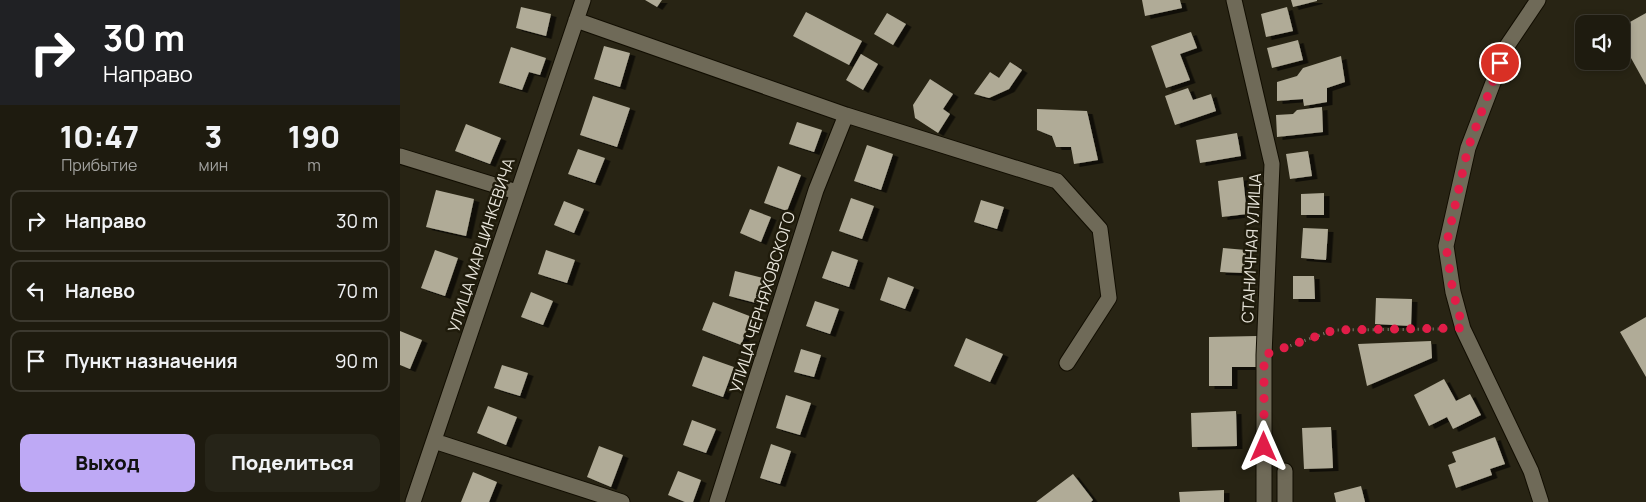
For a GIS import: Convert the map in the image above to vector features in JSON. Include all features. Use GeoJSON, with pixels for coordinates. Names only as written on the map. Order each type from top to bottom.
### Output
{"type":"FeatureCollection","features":[{"type":"Feature","properties":{"kind":"street","name":"УЛИЦА МАРЦИНКЕВИЧА"},"geometry":{"type":"LineString","coordinates":[[413,502],[583,0]]}},
{"type":"Feature","properties":{"kind":"street","name":"СТАНИЧНАЯ УЛИЦА"},"geometry":{"type":"LineString","coordinates":[[1234,0],[1272,164],[1264,355],[1264,502]]}},
{"type":"Feature","properties":{"kind":"street"},"geometry":{"type":"LineString","coordinates":[[1538,0],[1507,46],[1468,148],[1446,246],[1453,292],[1463,328],[1531,471],[1541,502]]}},
{"type":"Feature","properties":{"kind":"street"},"geometry":{"type":"LineString","coordinates":[[576,20],[846,115],[1057,181],[1100,229],[1109,298],[1067,362]]}},
{"type":"Feature","properties":{"kind":"street","name":"УЛИЦА ЧЕРНЯХОВСКОГО"},"geometry":{"type":"LineString","coordinates":[[717,502],[816,190],[846,115]]}},
{"type":"Feature","properties":{"kind":"street"},"geometry":{"type":"LineString","coordinates":[[400,156],[517,192]]}},
{"type":"Feature","properties":{"kind":"street"},"geometry":{"type":"LineString","coordinates":[[434,441],[622,502]]}},
{"type":"Feature","properties":{"kind":"street"},"geometry":{"type":"LineString","coordinates":[[1285,471],[1285,502]]}},
{"type":"Feature","properties":{"kind":"path"},"geometry":{"type":"LineString","coordinates":[[1264,355],[1334,330],[1463,328]]}},
{"type":"Feature","properties":{"kind":"building"},"geometry":{"type":"Polygon","coordinates":[[[645,0],[662,0],[657,7],[645,0]]]}},
{"type":"Feature","properties":{"kind":"building"},"geometry":{"type":"Polygon","coordinates":[[[1142,0],[1180,0],[1182,8],[1145,16],[1142,0]]]}},
{"type":"Feature","properties":{"kind":"building"},"geometry":{"type":"Polygon","coordinates":[[[1291,0],[1317,0],[1317,1],[1293,7],[1291,0]]]}},
{"type":"Feature","properties":{"kind":"building"},"geometry":{"type":"Polygon","coordinates":[[[521,7],[551,14],[546,36],[516,28],[521,7]]]}},
{"type":"Feature","properties":{"kind":"building"},"geometry":{"type":"Polygon","coordinates":[[[1287,7],[1293,31],[1266,37],[1261,14],[1287,7]]]}},
{"type":"Feature","properties":{"kind":"building"},"geometry":{"type":"Polygon","coordinates":[[[806,12],[862,41],[849,65],[793,36],[806,12]]]}},
{"type":"Feature","properties":{"kind":"building"},"geometry":{"type":"Polygon","coordinates":[[[887,13],[906,24],[893,45],[874,34],[887,13]]]}},
{"type":"Feature","properties":{"kind":"building"},"geometry":{"type":"Polygon","coordinates":[[[1646,13],[1646,85],[1630,56],[1630,22],[1646,13]]]}},
{"type":"Feature","properties":{"kind":"building"},"geometry":{"type":"Polygon","coordinates":[[[1191,32],[1197,48],[1180,54],[1190,80],[1166,88],[1151,46],[1191,32]]]}},
{"type":"Feature","properties":{"kind":"building"},"geometry":{"type":"Polygon","coordinates":[[[1298,40],[1303,60],[1272,68],[1267,48],[1298,40]]]}},
{"type":"Feature","properties":{"kind":"building"},"geometry":{"type":"Polygon","coordinates":[[[604,46],[630,53],[620,87],[594,79],[604,46]]]}},
{"type":"Feature","properties":{"kind":"building"},"geometry":{"type":"Polygon","coordinates":[[[511,47],[546,58],[540,75],[529,72],[522,90],[499,83],[511,47]]]}},
{"type":"Feature","properties":{"kind":"building"},"geometry":{"type":"Polygon","coordinates":[[[861,54],[878,64],[863,90],[846,80],[861,54]]]}},
{"type":"Feature","properties":{"kind":"building"},"geometry":{"type":"Polygon","coordinates":[[[1341,56],[1345,82],[1327,88],[1327,102],[1304,106],[1303,99],[1277,101],[1277,82],[1297,76],[1303,68],[1341,56]]]}},
{"type":"Feature","properties":{"kind":"building"},"geometry":{"type":"Polygon","coordinates":[[[1010,62],[1022,70],[1009,89],[989,98],[974,94],[990,72],[999,78],[1010,62]]]}},
{"type":"Feature","properties":{"kind":"building"},"geometry":{"type":"Polygon","coordinates":[[[930,79],[953,94],[943,109],[950,114],[938,133],[915,118],[913,105],[930,79]]]}},
{"type":"Feature","properties":{"kind":"building"},"geometry":{"type":"Polygon","coordinates":[[[1188,88],[1193,100],[1211,94],[1216,111],[1175,125],[1165,96],[1188,88]]]}},
{"type":"Feature","properties":{"kind":"building"},"geometry":{"type":"Polygon","coordinates":[[[593,96],[630,108],[617,147],[580,135],[593,96]]]}},
{"type":"Feature","properties":{"kind":"building"},"geometry":{"type":"Polygon","coordinates":[[[1322,107],[1323,132],[1277,137],[1276,115],[1293,114],[1297,110],[1322,107]]]}},
{"type":"Feature","properties":{"kind":"building"},"geometry":{"type":"Polygon","coordinates":[[[1037,109],[1087,111],[1098,160],[1074,164],[1071,147],[1056,147],[1052,136],[1037,130],[1037,109]]]}},
{"type":"Feature","properties":{"kind":"building"},"geometry":{"type":"Polygon","coordinates":[[[797,122],[822,130],[814,152],[789,144],[797,122]]]}},
{"type":"Feature","properties":{"kind":"building"},"geometry":{"type":"Polygon","coordinates":[[[466,124],[501,138],[490,164],[455,151],[466,124]]]}},
{"type":"Feature","properties":{"kind":"building"},"geometry":{"type":"Polygon","coordinates":[[[1237,133],[1241,156],[1200,163],[1196,140],[1237,133]]]}},
{"type":"Feature","properties":{"kind":"building"},"geometry":{"type":"Polygon","coordinates":[[[867,145],[893,154],[881,190],[854,181],[867,145]]]}},
{"type":"Feature","properties":{"kind":"building"},"geometry":{"type":"Polygon","coordinates":[[[578,149],[605,158],[595,183],[568,174],[578,149]]]}},
{"type":"Feature","properties":{"kind":"building"},"geometry":{"type":"Polygon","coordinates":[[[1308,151],[1312,176],[1290,179],[1286,154],[1308,151]]]}},
{"type":"Feature","properties":{"kind":"building"},"geometry":{"type":"Polygon","coordinates":[[[778,166],[801,175],[787,211],[764,203],[778,166]]]}},
{"type":"Feature","properties":{"kind":"building"},"geometry":{"type":"Polygon","coordinates":[[[1243,177],[1247,214],[1222,217],[1218,181],[1243,177]]]}},
{"type":"Feature","properties":{"kind":"building"},"geometry":{"type":"Polygon","coordinates":[[[436,190],[474,199],[466,236],[426,227],[436,190]]]}},
{"type":"Feature","properties":{"kind":"building"},"geometry":{"type":"Polygon","coordinates":[[[1324,193],[1324,215],[1301,215],[1301,194],[1324,193]]]}},
{"type":"Feature","properties":{"kind":"building"},"geometry":{"type":"Polygon","coordinates":[[[851,198],[874,206],[862,239],[839,231],[851,198]]]}},
{"type":"Feature","properties":{"kind":"building"},"geometry":{"type":"Polygon","coordinates":[[[981,200],[1004,207],[997,229],[974,222],[981,200]]]}},
{"type":"Feature","properties":{"kind":"building"},"geometry":{"type":"Polygon","coordinates":[[[564,201],[584,209],[574,233],[554,225],[564,201]]]}},
{"type":"Feature","properties":{"kind":"building"},"geometry":{"type":"Polygon","coordinates":[[[750,209],[771,217],[761,242],[740,233],[750,209]]]}},
{"type":"Feature","properties":{"kind":"building"},"geometry":{"type":"Polygon","coordinates":[[[1303,228],[1328,229],[1326,260],[1301,258],[1303,228]]]}},
{"type":"Feature","properties":{"kind":"building"},"geometry":{"type":"Polygon","coordinates":[[[1223,248],[1246,250],[1244,273],[1220,272],[1223,248]]]}},
{"type":"Feature","properties":{"kind":"building"},"geometry":{"type":"Polygon","coordinates":[[[435,250],[458,258],[445,296],[421,288],[435,250]]]}},
{"type":"Feature","properties":{"kind":"building"},"geometry":{"type":"Polygon","coordinates":[[[546,250],[575,260],[567,283],[538,274],[546,250]]]}},
{"type":"Feature","properties":{"kind":"building"},"geometry":{"type":"Polygon","coordinates":[[[832,251],[858,260],[849,287],[822,278],[832,251]]]}},
{"type":"Feature","properties":{"kind":"building"},"geometry":{"type":"Polygon","coordinates":[[[735,271],[767,279],[760,304],[729,296],[735,271]]]}},
{"type":"Feature","properties":{"kind":"building"},"geometry":{"type":"Polygon","coordinates":[[[1293,276],[1314,276],[1315,299],[1293,299],[1293,276]]]}},
{"type":"Feature","properties":{"kind":"building"},"geometry":{"type":"Polygon","coordinates":[[[888,277],[914,287],[905,309],[880,300],[888,277]]]}},
{"type":"Feature","properties":{"kind":"building"},"geometry":{"type":"Polygon","coordinates":[[[531,292],[553,301],[543,325],[521,317],[531,292]]]}},
{"type":"Feature","properties":{"kind":"building"},"geometry":{"type":"Polygon","coordinates":[[[1376,298],[1412,299],[1411,326],[1375,324],[1376,298]]]}},
{"type":"Feature","properties":{"kind":"building"},"geometry":{"type":"Polygon","coordinates":[[[815,301],[839,309],[830,334],[806,326],[815,301]]]}},
{"type":"Feature","properties":{"kind":"building"},"geometry":{"type":"Polygon","coordinates":[[[713,302],[752,317],[741,345],[702,330],[713,302]]]}},
{"type":"Feature","properties":{"kind":"building"},"geometry":{"type":"Polygon","coordinates":[[[1646,317],[1646,377],[1620,332],[1646,317]]]}},
{"type":"Feature","properties":{"kind":"building"},"geometry":{"type":"Polygon","coordinates":[[[400,331],[422,340],[410,369],[400,365],[400,331]]]}},
{"type":"Feature","properties":{"kind":"building"},"geometry":{"type":"Polygon","coordinates":[[[1257,336],[1258,367],[1232,367],[1232,386],[1209,386],[1209,337],[1257,336]]]}},
{"type":"Feature","properties":{"kind":"building"},"geometry":{"type":"Polygon","coordinates":[[[966,338],[1003,354],[990,382],[954,366],[966,338]]]}},
{"type":"Feature","properties":{"kind":"building"},"geometry":{"type":"Polygon","coordinates":[[[1431,341],[1432,358],[1367,386],[1358,344],[1431,341]]]}},
{"type":"Feature","properties":{"kind":"building"},"geometry":{"type":"Polygon","coordinates":[[[801,349],[821,355],[814,377],[794,372],[801,349]]]}},
{"type":"Feature","properties":{"kind":"building"},"geometry":{"type":"Polygon","coordinates":[[[703,356],[734,367],[723,397],[692,386],[703,356]]]}},
{"type":"Feature","properties":{"kind":"building"},"geometry":{"type":"Polygon","coordinates":[[[502,365],[528,373],[520,396],[494,388],[502,365]]]}},
{"type":"Feature","properties":{"kind":"building"},"geometry":{"type":"Polygon","coordinates":[[[1444,379],[1456,401],[1470,394],[1481,415],[1453,429],[1447,417],[1429,426],[1414,395],[1444,379]]]}},
{"type":"Feature","properties":{"kind":"building"},"geometry":{"type":"Polygon","coordinates":[[[786,395],[811,403],[800,435],[776,428],[786,395]]]}},
{"type":"Feature","properties":{"kind":"building"},"geometry":{"type":"Polygon","coordinates":[[[488,406],[517,417],[506,445],[477,433],[488,406]]]}},
{"type":"Feature","properties":{"kind":"building"},"geometry":{"type":"Polygon","coordinates":[[[1236,411],[1237,446],[1192,447],[1191,413],[1236,411]]]}},
{"type":"Feature","properties":{"kind":"building"},"geometry":{"type":"Polygon","coordinates":[[[692,420],[716,429],[706,453],[683,445],[692,420]]]}},
{"type":"Feature","properties":{"kind":"building"},"geometry":{"type":"Polygon","coordinates":[[[1331,427],[1333,468],[1304,469],[1302,428],[1331,427]]]}},
{"type":"Feature","properties":{"kind":"building"},"geometry":{"type":"Polygon","coordinates":[[[1495,437],[1505,464],[1490,469],[1492,475],[1456,488],[1448,465],[1456,462],[1452,452],[1495,437]]]}},
{"type":"Feature","properties":{"kind":"building"},"geometry":{"type":"Polygon","coordinates":[[[771,444],[791,451],[780,484],[760,478],[771,444]]]}},
{"type":"Feature","properties":{"kind":"building"},"geometry":{"type":"Polygon","coordinates":[[[599,446],[623,455],[611,487],[587,477],[599,446]]]}},
{"type":"Feature","properties":{"kind":"building"},"geometry":{"type":"Polygon","coordinates":[[[678,471],[701,480],[693,502],[685,502],[668,495],[678,471]]]}},
{"type":"Feature","properties":{"kind":"building"},"geometry":{"type":"Polygon","coordinates":[[[473,472],[497,482],[489,502],[461,502],[473,472]]]}},
{"type":"Feature","properties":{"kind":"building"},"geometry":{"type":"Polygon","coordinates":[[[1073,474],[1093,500],[1091,502],[1036,502],[1073,474]]]}},
{"type":"Feature","properties":{"kind":"building"},"geometry":{"type":"Polygon","coordinates":[[[1361,486],[1365,502],[1336,502],[1334,493],[1361,486]]]}},
{"type":"Feature","properties":{"kind":"building"},"geometry":{"type":"Polygon","coordinates":[[[1224,490],[1224,502],[1180,502],[1179,492],[1224,490]]]}},
{"type":"Feature","properties":{"kind":"route"},"geometry":{"type":"LineString","coordinates":[[1264,447],[1264,355],[1334,330],[1463,328],[1453,292],[1446,246],[1468,148],[1500,63]]}}]}
